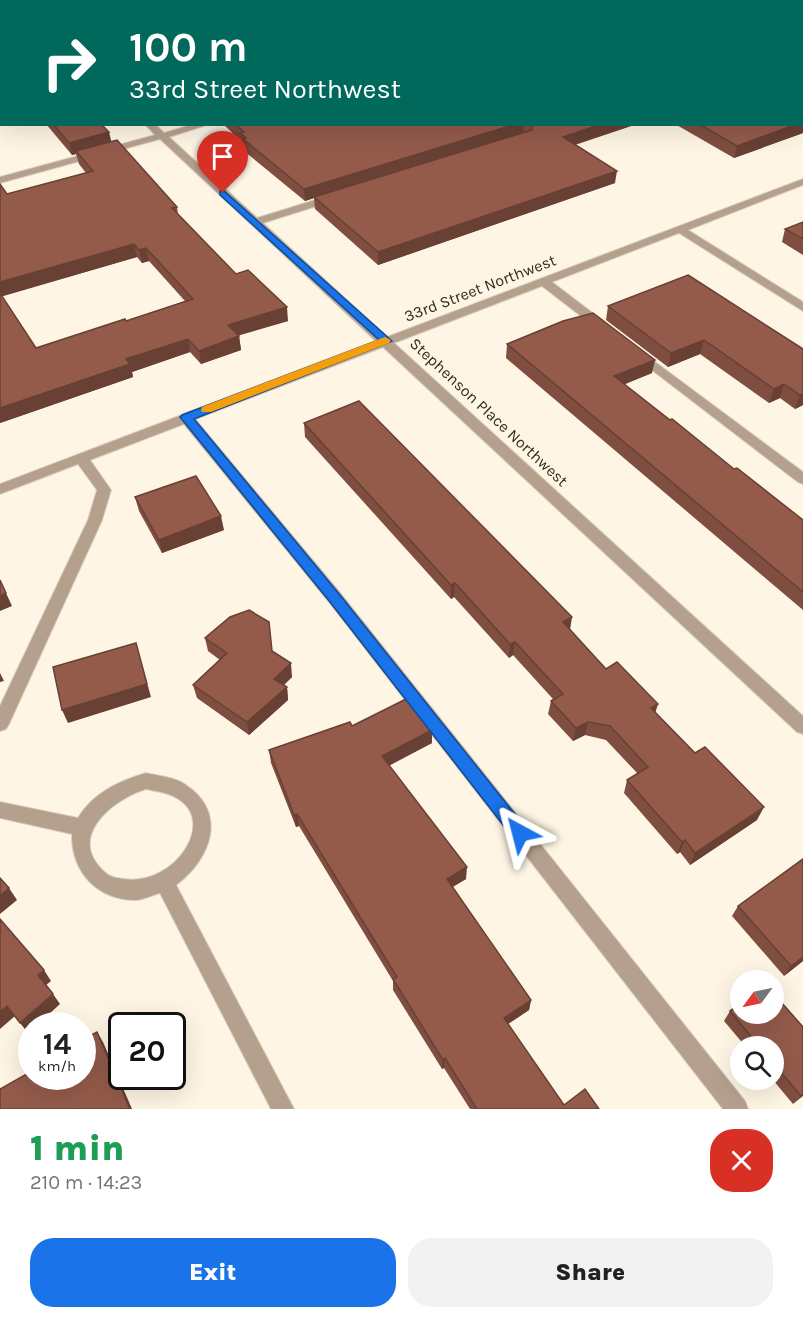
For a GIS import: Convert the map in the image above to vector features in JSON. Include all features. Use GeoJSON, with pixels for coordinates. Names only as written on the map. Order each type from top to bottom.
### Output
{"type":"FeatureCollection","features":[{"type":"Feature","properties":{"kind":"street","name":"Stephenson Place Northwest"},"geometry":{"type":"LineString","coordinates":[[151,126],[803,727]]}},
{"type":"Feature","properties":{"kind":"street"},"geometry":{"type":"LineString","coordinates":[[0,180],[199,126]]}},
{"type":"Feature","properties":{"kind":"street","name":"33rd Street Northwest"},"geometry":{"type":"LineString","coordinates":[[0,489],[801,184]]}},
{"type":"Feature","properties":{"kind":"street"},"geometry":{"type":"LineString","coordinates":[[255,222],[346,194]]}},
{"type":"Feature","properties":{"kind":"street"},"geometry":{"type":"LineString","coordinates":[[679,229],[803,307]]}},
{"type":"Feature","properties":{"kind":"street"},"geometry":{"type":"LineString","coordinates":[[543,281],[609,332]]}},
{"type":"Feature","properties":{"kind":"street"},"geometry":{"type":"LineString","coordinates":[[627,345],[803,479]]}},
{"type":"Feature","properties":{"kind":"street"},"geometry":{"type":"LineString","coordinates":[[186,417],[342,607],[737,1109]]}},
{"type":"Feature","properties":{"kind":"street"},"geometry":{"type":"LineString","coordinates":[[0,724],[95,520],[104,490],[81,458]]}},
{"type":"Feature","properties":{"kind":"street"},"geometry":{"type":"LineString","coordinates":[[146,781],[165,782],[182,789],[195,801],[202,816],[202,835],[196,853],[184,870],[165,883],[146,889],[127,890],[108,886],[94,876],[85,861],[81,845],[84,828],[94,810],[127,785],[146,781]]}},
{"type":"Feature","properties":{"kind":"street"},"geometry":{"type":"LineString","coordinates":[[0,810],[84,828]]}},
{"type":"Feature","properties":{"kind":"street"},"geometry":{"type":"LineString","coordinates":[[165,883],[283,1109]]}},
{"type":"Feature","properties":{"kind":"building"},"geometry":{"type":"Polygon","coordinates":[[[55,126],[103,126],[109,132],[69,143],[55,126]]]}},
{"type":"Feature","properties":{"kind":"building"},"geometry":{"type":"Polygon","coordinates":[[[237,126],[509,126],[304,189],[243,139],[246,138],[240,133],[244,132],[237,126]]]}},
{"type":"Feature","properties":{"kind":"building"},"geometry":{"type":"Polygon","coordinates":[[[532,126],[596,126],[563,137],[617,171],[378,252],[314,197],[532,130],[532,126]]]}},
{"type":"Feature","properties":{"kind":"building"},"geometry":{"type":"Polygon","coordinates":[[[702,126],[792,126],[737,146],[702,126]]]}},
{"type":"Feature","properties":{"kind":"building"},"geometry":{"type":"Polygon","coordinates":[[[117,140],[177,207],[172,208],[236,274],[248,270],[287,307],[228,325],[239,336],[199,351],[188,339],[126,359],[130,364],[0,408],[0,293],[36,348],[193,299],[146,248],[139,250],[134,244],[0,282],[0,184],[7,194],[93,171],[76,151],[117,140]]]}},
{"type":"Feature","properties":{"kind":"building"},"geometry":{"type":"Polygon","coordinates":[[[803,222],[803,239],[785,229],[803,222]]]}},
{"type":"Feature","properties":{"kind":"building"},"geometry":{"type":"Polygon","coordinates":[[[688,275],[803,349],[803,394],[800,395],[784,384],[774,389],[704,340],[671,353],[608,306],[688,275]]]}},
{"type":"Feature","properties":{"kind":"building"},"geometry":{"type":"Polygon","coordinates":[[[593,313],[655,360],[614,376],[803,520],[803,592],[507,344],[563,321],[593,313]]]}},
{"type":"Feature","properties":{"kind":"building"},"geometry":{"type":"Polygon","coordinates":[[[359,401],[572,617],[563,622],[606,669],[617,662],[658,704],[651,708],[695,753],[705,747],[764,807],[695,853],[685,840],[682,842],[627,780],[648,767],[610,726],[588,722],[576,728],[551,701],[563,694],[515,642],[510,644],[455,583],[451,585],[304,423],[359,401]]]}},
{"type":"Feature","properties":{"kind":"building"},"geometry":{"type":"Polygon","coordinates":[[[196,476],[221,516],[159,540],[135,497],[196,476]]]}},
{"type":"Feature","properties":{"kind":"building"},"geometry":{"type":"Polygon","coordinates":[[[0,580],[6,593],[0,596],[0,580]]]}},
{"type":"Feature","properties":{"kind":"building"},"geometry":{"type":"Polygon","coordinates":[[[249,610],[269,622],[272,651],[291,663],[274,679],[287,687],[247,722],[193,685],[227,653],[205,638],[230,617],[249,610]]]}},
{"type":"Feature","properties":{"kind":"building"},"geometry":{"type":"Polygon","coordinates":[[[136,643],[147,684],[62,710],[53,667],[136,643]]]}},
{"type":"Feature","properties":{"kind":"building"},"geometry":{"type":"Polygon","coordinates":[[[408,698],[432,730],[382,756],[467,867],[447,879],[531,1000],[504,1018],[564,1105],[585,1089],[599,1109],[477,1109],[445,1058],[443,1060],[393,979],[397,977],[297,814],[294,815],[269,750],[350,722],[352,726],[408,698]]]}},
{"type":"Feature","properties":{"kind":"building"},"geometry":{"type":"Polygon","coordinates":[[[803,859],[803,957],[791,966],[738,906],[803,859]]]}},
{"type":"Feature","properties":{"kind":"building"},"geometry":{"type":"Polygon","coordinates":[[[0,878],[9,888],[0,896],[0,878]]]}},
{"type":"Feature","properties":{"kind":"building"},"geometry":{"type":"Polygon","coordinates":[[[0,919],[44,970],[38,975],[53,994],[33,1012],[18,1012],[18,1020],[7,1006],[0,1012],[0,919]]]}},
{"type":"Feature","properties":{"kind":"building"},"geometry":{"type":"Polygon","coordinates":[[[784,1005],[803,1027],[803,1094],[801,1096],[784,1076],[784,1036],[751,1036],[741,1024],[784,1024],[784,1005]]]}},
{"type":"Feature","properties":{"kind":"building"},"geometry":{"type":"Polygon","coordinates":[[[96,1033],[108,1058],[108,1090],[122,1090],[130,1109],[0,1109],[0,1089],[18,1079],[18,1090],[96,1090],[96,1033]]]}},
{"type":"Feature","properties":{"kind":"slow traffic"},"geometry":{"type":"LineString","coordinates":[[207,410],[385,340]]}},
{"type":"Feature","properties":{"kind":"route"},"geometry":{"type":"LineString","coordinates":[[223,193],[386,341],[186,417],[335,598],[520,833]]}}]}
